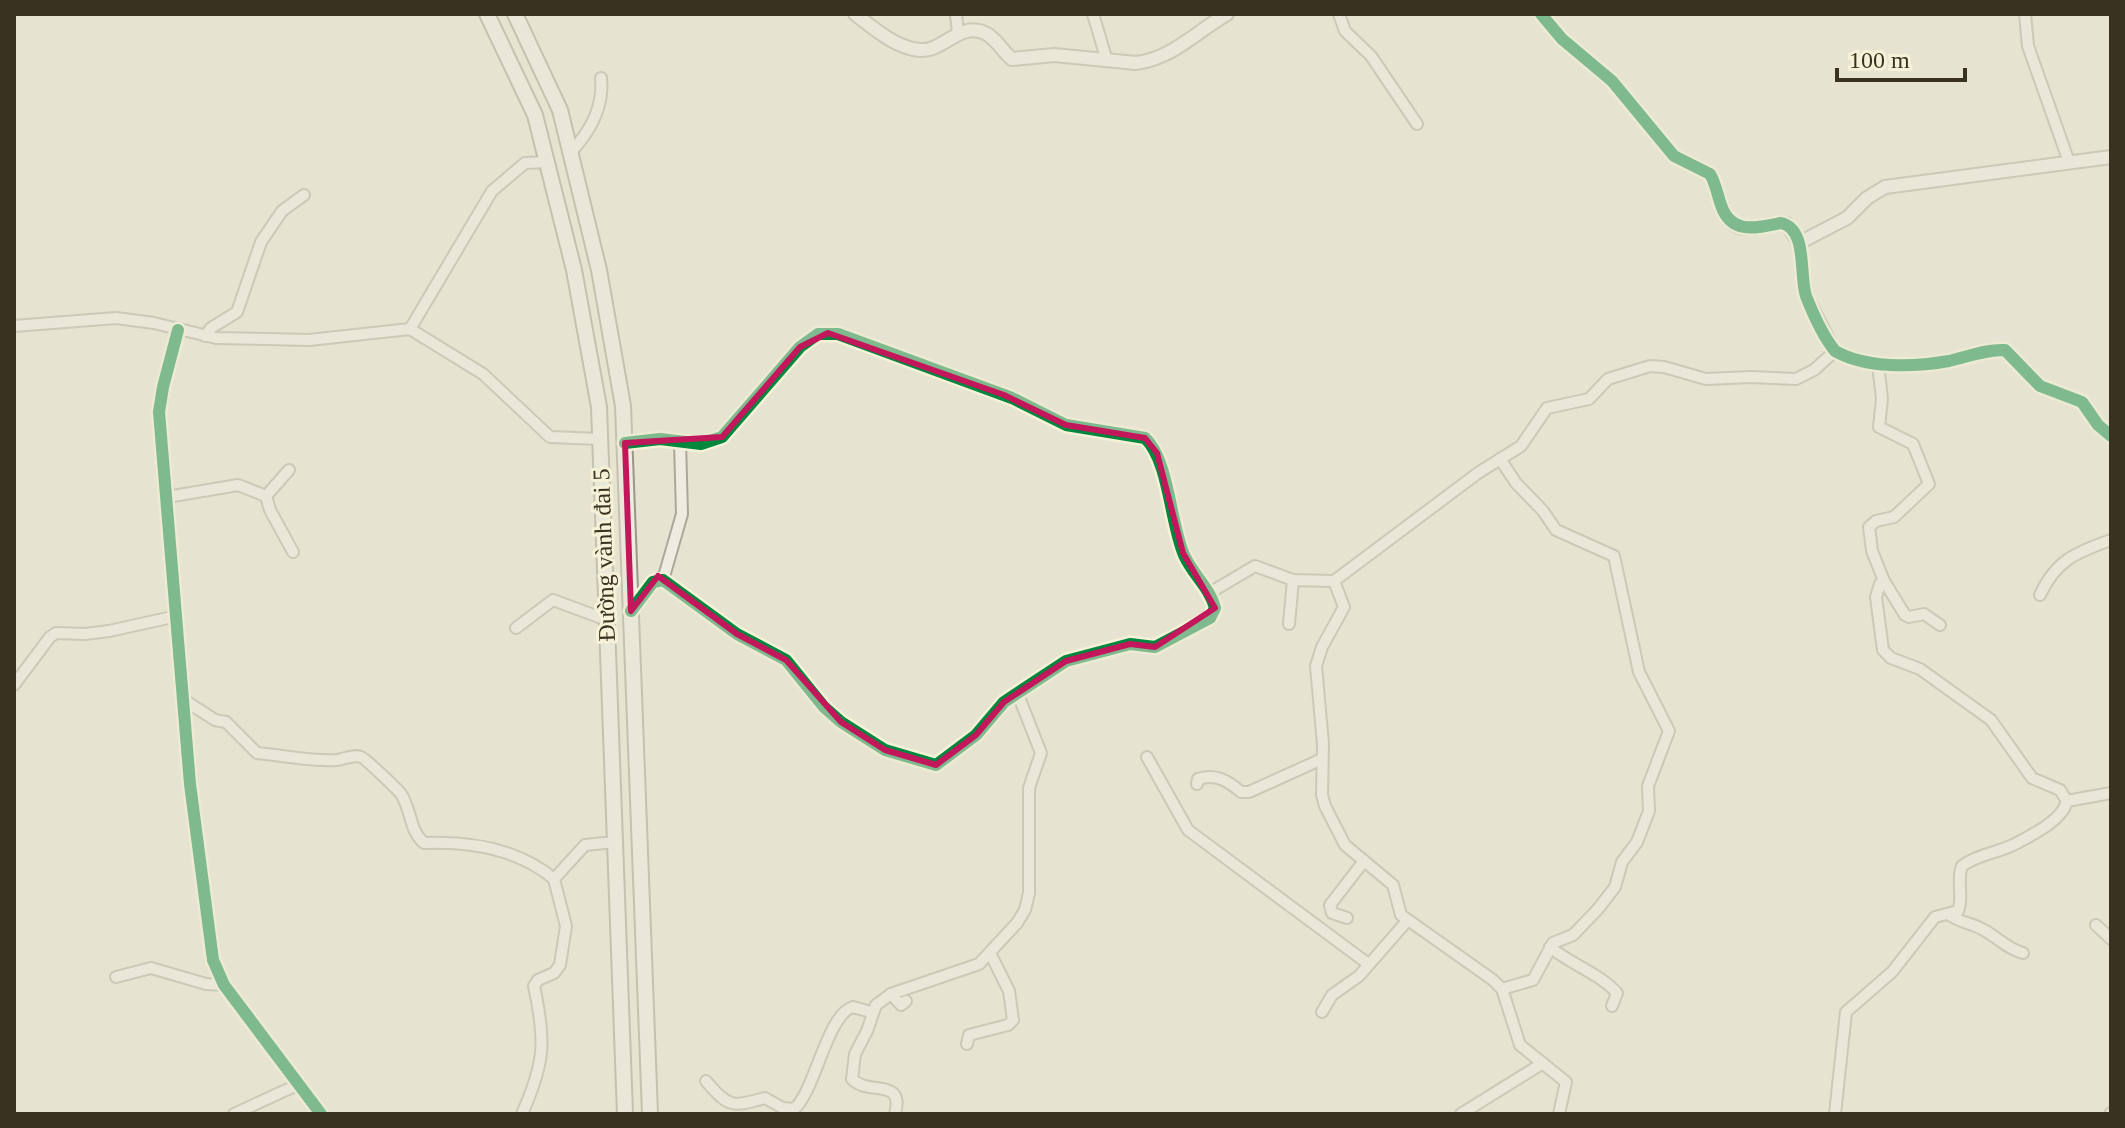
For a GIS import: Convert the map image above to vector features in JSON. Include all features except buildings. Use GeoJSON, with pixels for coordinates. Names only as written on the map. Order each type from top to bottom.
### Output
{"type":"FeatureCollection","features":[{"type":"Feature","properties":{"kind":"main road","name":"Đường vành đai 5"},"geometry":{"type":"LineString","coordinates":[[487,14],[535,115],[574,270],[599,407],[625,1114]]}},
{"type":"Feature","properties":{"kind":"main road","name":"Đường vành đai 5"},"geometry":{"type":"LineString","coordinates":[[515,14],[560,110],[599,270],[623,406],[650,1114]]}},
{"type":"Feature","properties":{"kind":"street"},"geometry":{"type":"LineString","coordinates":[[855,14],[883,35],[918,50],[929,48],[958,33],[981,31],[1012,59],[1054,55],[1136,63],[1159,58],[1227,14]]}},
{"type":"Feature","properties":{"kind":"street"},"geometry":{"type":"LineString","coordinates":[[956,14],[958,33]]}},
{"type":"Feature","properties":{"kind":"street"},"geometry":{"type":"LineString","coordinates":[[1093,14],[1107,61]]}},
{"type":"Feature","properties":{"kind":"street"},"geometry":{"type":"LineString","coordinates":[[1339,14],[1345,31],[1371,56],[1417,124]]}},
{"type":"Feature","properties":{"kind":"street"},"geometry":{"type":"LineString","coordinates":[[1541,14],[1562,39],[1612,81],[1674,156],[1710,174],[1721,207],[1734,224],[1751,228],[1787,224],[1799,243],[1807,296],[1835,351],[1843,356],[1878,364],[1938,362],[2005,350],[2040,386],[2082,402],[2098,425],[2111,436]]}},
{"type":"Feature","properties":{"kind":"street"},"geometry":{"type":"LineString","coordinates":[[2025,14],[2028,46],[2069,162]]}},
{"type":"Feature","properties":{"kind":"street"},"geometry":{"type":"LineString","coordinates":[[570,153],[580,143],[600,106],[601,78]]}},
{"type":"Feature","properties":{"kind":"street"},"geometry":{"type":"LineString","coordinates":[[1799,243],[1851,215],[1867,198],[1885,187],[2111,157]]}},
{"type":"Feature","properties":{"kind":"street"},"geometry":{"type":"LineString","coordinates":[[410,329],[492,191],[525,163],[547,162]]}},
{"type":"Feature","properties":{"kind":"street"},"geometry":{"type":"LineString","coordinates":[[205,336],[211,328],[237,312],[261,242],[275,219],[304,195]]}},
{"type":"Feature","properties":{"kind":"street"},"geometry":{"type":"LineString","coordinates":[[14,326],[116,318],[154,323],[205,336],[319,340],[410,329],[483,374],[550,437],[600,439]]}},
{"type":"Feature","properties":{"kind":"street"},"geometry":{"type":"LineString","coordinates":[[178,330],[160,400],[190,784],[210,948],[224,985],[321,1114]]}},
{"type":"Feature","properties":{"kind":"street"},"geometry":{"type":"LineString","coordinates":[[625,443],[660,439],[701,444],[722,437],[800,347],[818,334],[838,334],[1012,398],[1066,425],[1145,438],[1157,453],[1183,553],[1211,592],[1215,608],[1214,614],[1155,647],[1130,644],[1073,658],[1017,692],[1004,702],[976,735],[940,763],[933,764],[892,752],[832,715],[786,660],[737,634],[663,580],[653,582],[631,611]]}},
{"type":"Feature","properties":{"kind":"street"},"geometry":{"type":"LineString","coordinates":[[1211,592],[1255,566],[1293,580],[1334,581],[1527,440],[1547,408],[1589,399],[1614,376],[1657,366],[1706,379],[1796,379],[1814,370],[1835,351]]}},
{"type":"Feature","properties":{"kind":"street"},"geometry":{"type":"LineString","coordinates":[[1878,364],[1882,399],[1879,427],[1913,444],[1929,484],[1894,517],[1876,521],[1869,527],[1872,551],[1884,581],[1905,615],[1924,614],[1940,625]]}},
{"type":"Feature","properties":{"kind":"street"},"geometry":{"type":"LineString","coordinates":[[663,580],[682,514],[680,441]]}},
{"type":"Feature","properties":{"kind":"street"},"geometry":{"type":"LineString","coordinates":[[1500,459],[1556,530],[1614,556],[1639,672],[1669,731],[1648,786],[1649,811],[1637,842],[1622,862],[1615,887],[1573,935],[1557,940],[1550,947],[1533,980],[1502,989]]}},
{"type":"Feature","properties":{"kind":"street"},"geometry":{"type":"LineString","coordinates":[[289,470],[266,496],[270,510],[293,552]]}},
{"type":"Feature","properties":{"kind":"street"},"geometry":{"type":"LineString","coordinates":[[167,497],[231,485],[266,496]]}},
{"type":"Feature","properties":{"kind":"street"},"geometry":{"type":"LineString","coordinates":[[2040,595],[2056,567],[2090,547],[2111,540]]}},
{"type":"Feature","properties":{"kind":"street"},"geometry":{"type":"LineString","coordinates":[[1289,624],[1293,580]]}},
{"type":"Feature","properties":{"kind":"street"},"geometry":{"type":"LineString","coordinates":[[1334,581],[1344,607],[1322,647],[1316,666],[1323,736],[1322,795],[1325,806],[1345,845],[1393,885],[1398,908],[1407,921],[1502,989],[1520,1045],[1566,1082],[1559,1114]]}},
{"type":"Feature","properties":{"kind":"street"},"geometry":{"type":"LineString","coordinates":[[1884,581],[1876,597],[1881,644],[1886,655],[1920,669],[1991,720],[2032,778],[2060,790],[2067,801]]}},
{"type":"Feature","properties":{"kind":"street"},"geometry":{"type":"LineString","coordinates":[[516,628],[553,600],[607,620]]}},
{"type":"Feature","properties":{"kind":"street"},"geometry":{"type":"LineString","coordinates":[[14,685],[56,633],[97,633],[177,616]]}},
{"type":"Feature","properties":{"kind":"street"},"geometry":{"type":"LineString","coordinates":[[895,1114],[897,1099],[894,1093],[888,1089],[863,1086],[852,1079],[855,1054],[867,1031],[871,1012],[891,994],[972,967],[990,953],[1022,916],[1029,893],[1029,788],[1041,753],[1017,692]]}},
{"type":"Feature","properties":{"kind":"street"},"geometry":{"type":"LineString","coordinates":[[184,700],[215,720],[226,722],[257,753],[336,760],[357,755],[366,759],[379,775],[398,789],[416,835],[424,843],[473,844],[512,854],[554,879],[566,926],[560,965],[554,973],[538,980],[534,986],[541,1020],[542,1060],[538,1078],[522,1114]]}},
{"type":"Feature","properties":{"kind":"street"},"geometry":{"type":"LineString","coordinates":[[1147,757],[1188,830],[1367,963]]}},
{"type":"Feature","properties":{"kind":"street"},"geometry":{"type":"LineString","coordinates":[[1197,784],[1202,777],[1216,776],[1241,792],[1249,792],[1322,759]]}},
{"type":"Feature","properties":{"kind":"street"},"geometry":{"type":"LineString","coordinates":[[1835,1114],[1846,1012],[1892,972],[1932,920],[1960,908],[1962,866],[2017,843],[2057,817],[2067,801],[2111,793]]}},
{"type":"Feature","properties":{"kind":"street"},"geometry":{"type":"LineString","coordinates":[[554,879],[585,845],[615,842]]}},
{"type":"Feature","properties":{"kind":"street"},"geometry":{"type":"LineString","coordinates":[[1347,918],[1332,913],[1330,905],[1364,861]]}},
{"type":"Feature","properties":{"kind":"street"},"geometry":{"type":"LineString","coordinates":[[1948,914],[1958,922],[1983,929],[2009,948],[2023,953]]}},
{"type":"Feature","properties":{"kind":"street"},"geometry":{"type":"LineString","coordinates":[[1322,1012],[1332,995],[1359,976],[1367,963],[1407,921]]}},
{"type":"Feature","properties":{"kind":"street"},"geometry":{"type":"LineString","coordinates":[[2096,925],[2111,939]]}},
{"type":"Feature","properties":{"kind":"street"},"geometry":{"type":"LineString","coordinates":[[1550,947],[1565,960],[1610,985],[1617,993],[1612,1006]]}},
{"type":"Feature","properties":{"kind":"street"},"geometry":{"type":"LineString","coordinates":[[967,1044],[969,1035],[1008,1025],[1013,1020],[1009,991],[990,953]]}},
{"type":"Feature","properties":{"kind":"street"},"geometry":{"type":"LineString","coordinates":[[116,977],[151,968],[206,984],[224,985]]}},
{"type":"Feature","properties":{"kind":"street"},"geometry":{"type":"LineString","coordinates":[[891,994],[901,1005],[906,1001]]}},
{"type":"Feature","properties":{"kind":"street"},"geometry":{"type":"LineString","coordinates":[[706,1081],[727,1104],[736,1106],[765,1098],[783,1108],[794,1109],[803,1099],[816,1064],[844,1011],[853,1007],[871,1012]]}},
{"type":"Feature","properties":{"kind":"street"},"geometry":{"type":"LineString","coordinates":[[1461,1114],[1543,1063]]}},
{"type":"Feature","properties":{"kind":"street"},"geometry":{"type":"LineString","coordinates":[[234,1114],[297,1085]]}},
{"type":"Feature","properties":{"kind":"highlighted area"},"geometry":{"type":"Polygon","coordinates":[[[828,333],[1004,395],[1066,425],[1145,438],[1157,453],[1183,553],[1215,608],[1155,647],[1130,644],[1066,661],[1004,702],[976,735],[936,765],[885,750],[841,722],[786,660],[737,634],[658,576],[631,611],[625,443],[722,437],[800,347],[828,333]]]}},
{"type":"Feature","properties":{"kind":"cycle path"},"geometry":{"type":"LineString","coordinates":[[1541,14],[1562,39],[1612,81],[1674,156],[1710,174],[1725,215],[1731,221],[1745,227],[1781,223],[1790,227],[1799,243],[1806,296],[1835,351],[1876,364],[1906,365],[1949,361],[2005,350],[2040,386],[2082,402],[2098,425],[2111,436]]}},
{"type":"Feature","properties":{"kind":"cycle path"},"geometry":{"type":"LineString","coordinates":[[178,330],[159,412],[190,784],[213,960],[224,985],[321,1114]]}},
{"type":"Feature","properties":{"kind":"cycle path"},"geometry":{"type":"LineString","coordinates":[[625,443],[660,439],[701,444],[722,437],[800,347],[818,334],[838,334],[1012,398],[1066,425],[1145,438],[1159,461],[1184,555],[1215,608],[1210,618],[1155,647],[1130,644],[1066,661],[1004,702],[976,735],[936,765],[885,750],[841,722],[824,707],[786,660],[737,634],[663,580],[653,582],[631,611]]}}]}
